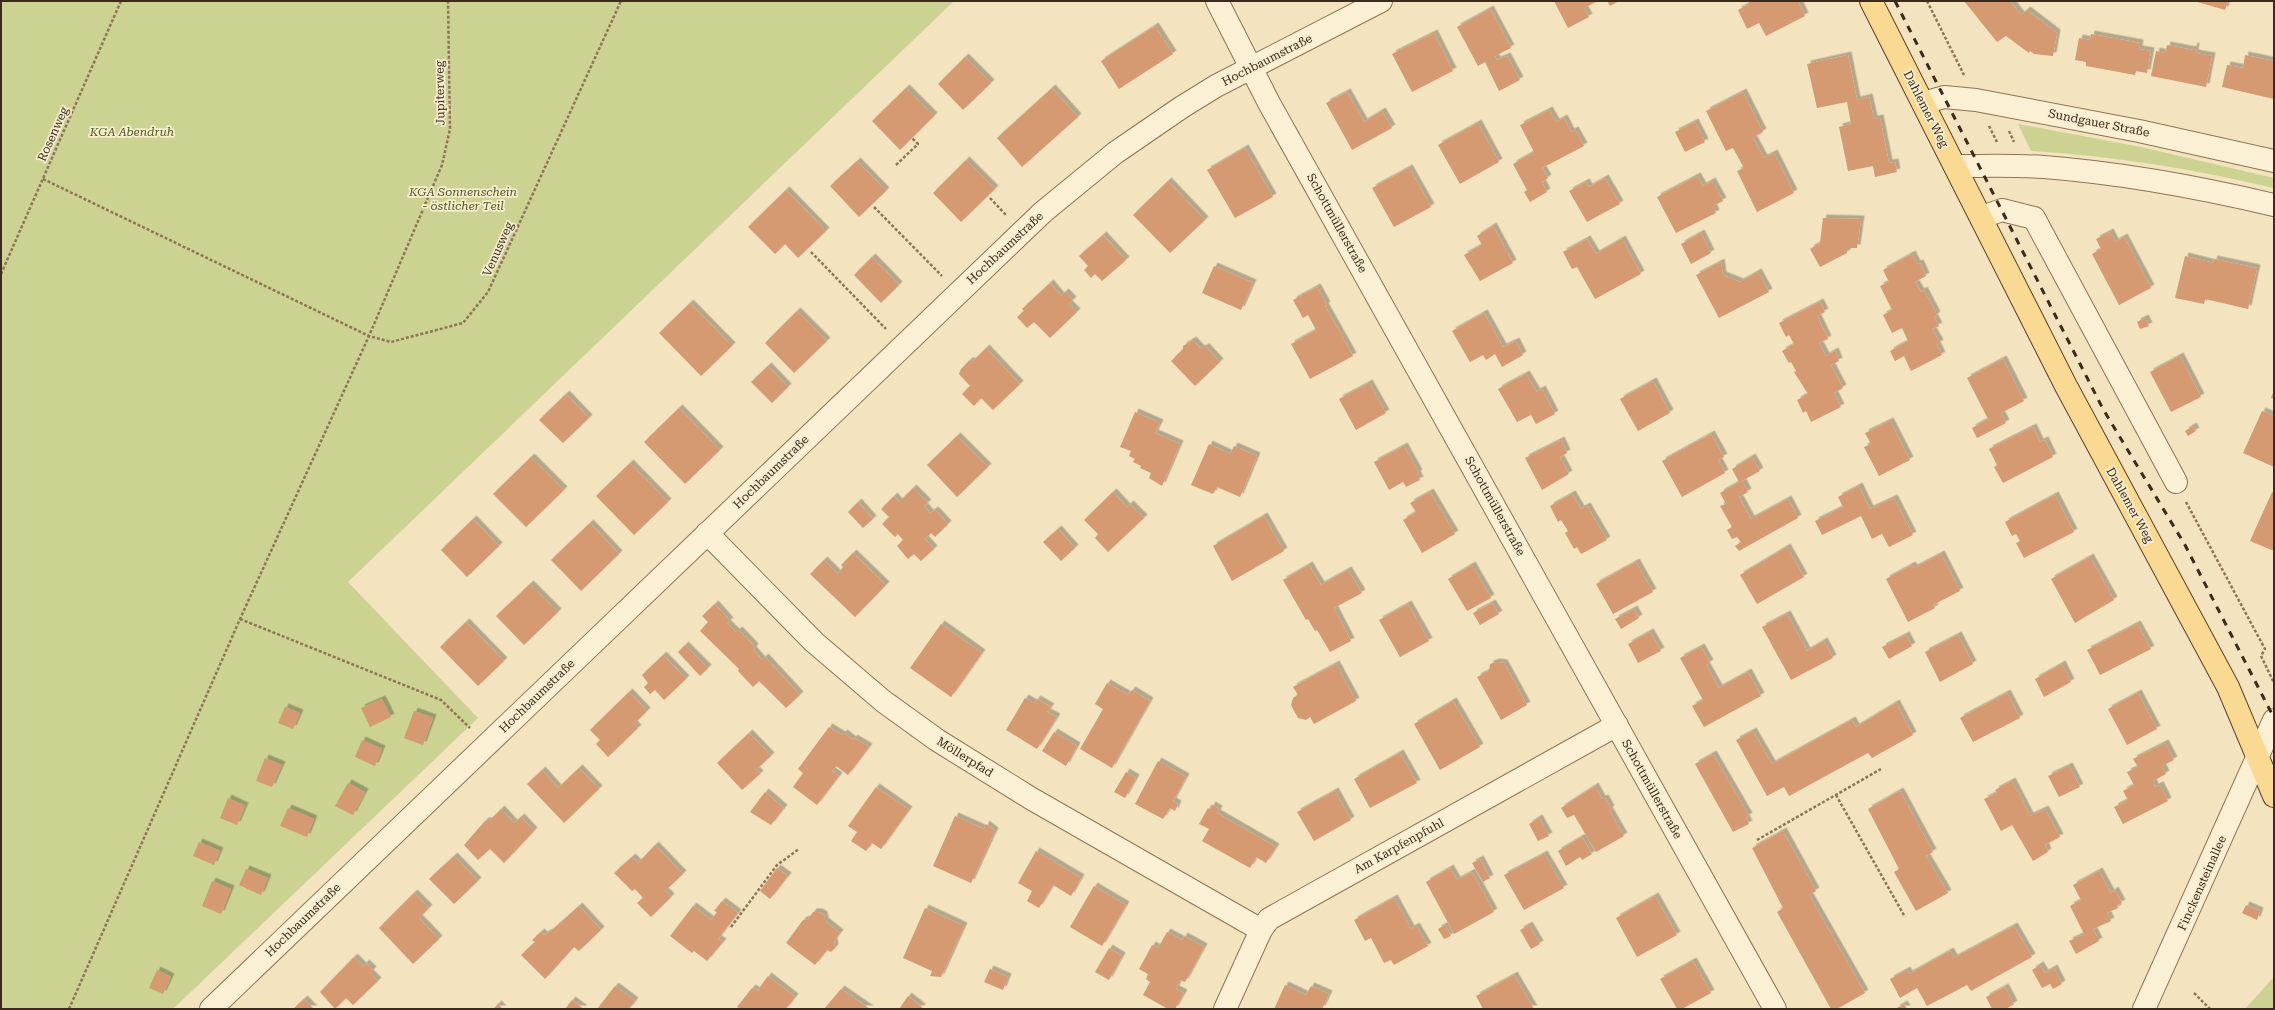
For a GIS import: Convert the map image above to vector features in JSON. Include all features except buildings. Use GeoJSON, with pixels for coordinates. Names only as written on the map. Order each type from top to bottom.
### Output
{"type":"FeatureCollection","features":[{"type":"Feature","properties":{"kind":"main road","name":"Dahlemer Weg"},"geometry":{"type":"LineString","coordinates":[[1871,1],[1982,217],[2066,386],[2221,672],[2238,707],[2274,796]]}},
{"type":"Feature","properties":{"kind":"street","name":"Schottmüllerstraße"},"geometry":{"type":"LineString","coordinates":[[1217,1],[1251,68],[1776,1009]]}},
{"type":"Feature","properties":{"kind":"street","name":"Hochbaumstraße"},"geometry":{"type":"LineString","coordinates":[[211,1009],[707,533],[1055,202],[1115,153],[1148,129],[1209,90],[1381,1]]}},
{"type":"Feature","properties":{"kind":"street","name":"Sundgauer Straße"},"geometry":{"type":"LineString","coordinates":[[1923,103],[1944,97],[1976,100],[2139,131],[2274,161]]}},
{"type":"Feature","properties":{"kind":"street"},"geometry":{"type":"LineString","coordinates":[[1956,166],[2042,167],[2096,172],[2167,183],[2274,205]]}},
{"type":"Feature","properties":{"kind":"street"},"geometry":{"type":"LineString","coordinates":[[1982,217],[2002,210],[2034,218],[2176,482]]}},
{"type":"Feature","properties":{"kind":"street","name":"Möllerpfad"},"geometry":{"type":"LineString","coordinates":[[707,533],[814,642],[873,692],[937,740],[1032,799],[1261,930]]}},
{"type":"Feature","properties":{"kind":"street","name":"Finckensteinallee"},"geometry":{"type":"LineString","coordinates":[[2144,1009],[2274,720]]}},
{"type":"Feature","properties":{"kind":"street","name":"Am Karpfenpfuhl"},"geometry":{"type":"LineString","coordinates":[[1225,1009],[1261,930],[1269,919],[1617,725]]}},
{"type":"Feature","properties":{"kind":"path","name":"Rosenweg"},"geometry":{"type":"LineString","coordinates":[[1,274],[121,1]]}},
{"type":"Feature","properties":{"kind":"path","name":"Jupiterweg"},"geometry":{"type":"LineString","coordinates":[[69,1009],[240,618],[368,336],[442,165],[450,129],[448,1]]}},
{"type":"Feature","properties":{"kind":"path","name":"Venusweg"},"geometry":{"type":"LineString","coordinates":[[43,179],[368,336],[391,342],[463,323],[488,292],[621,1]]}},
{"type":"Feature","properties":{"kind":"path"},"geometry":{"type":"LineString","coordinates":[[1927,1],[1944,34]]}},
{"type":"Feature","properties":{"kind":"path"},"geometry":{"type":"LineString","coordinates":[[2008,129],[2014,143]]}},
{"type":"Feature","properties":{"kind":"path"},"geometry":{"type":"LineString","coordinates":[[896,165],[918,144],[912,138]]}},
{"type":"Feature","properties":{"kind":"path"},"geometry":{"type":"LineString","coordinates":[[990,198],[1008,216]]}},
{"type":"Feature","properties":{"kind":"path"},"geometry":{"type":"LineString","coordinates":[[874,207],[944,278]]}},
{"type":"Feature","properties":{"kind":"path"},"geometry":{"type":"LineString","coordinates":[[812,252],[888,331]]}},
{"type":"Feature","properties":{"kind":"path"},"geometry":{"type":"LineString","coordinates":[[2176,482],[2265,649],[2261,656],[2274,683]]}},
{"type":"Feature","properties":{"kind":"path"},"geometry":{"type":"LineString","coordinates":[[240,618],[441,700],[472,729]]}},
{"type":"Feature","properties":{"kind":"path"},"geometry":{"type":"LineString","coordinates":[[1757,840],[1881,769]]}},
{"type":"Feature","properties":{"kind":"path"},"geometry":{"type":"LineString","coordinates":[[1836,794],[1905,917]]}},
{"type":"Feature","properties":{"kind":"path"},"geometry":{"type":"LineString","coordinates":[[731,927],[777,865],[799,849]]}},
{"type":"Feature","properties":{"kind":"path"},"geometry":{"type":"LineString","coordinates":[[2194,993],[2210,1009]]}},
{"type":"Feature","properties":{"kind":"green space","name":"KGA Sonnenschein - östlicher Teil"},"geometry":{"type":"Polygon","coordinates":[[[1,1],[954,1],[348,582],[478,718],[173,1009],[1,1009],[1,1]]]}},
{"type":"Feature","properties":{"kind":"green space"},"geometry":{"type":"Polygon","coordinates":[[[2018,124],[2141,147],[2274,178],[2274,188],[2153,164],[2092,156],[2031,151],[2018,124]]]}},
{"type":"Feature","properties":{"kind":"green space"},"geometry":{"type":"Polygon","coordinates":[[[2273,978],[2274,1009],[2245,1009],[2273,978]]]}},
{"type":"Feature","properties":{"kind":"railway"},"geometry":{"type":"LineString","coordinates":[[1895,1],[2103,409],[2185,545],[2274,718]]}},
{"type":"Feature","properties":{"kind":"park label","name":"KGA Abendruh"},"geometry":{"type":"Point","coordinates":[132,132]}}]}
